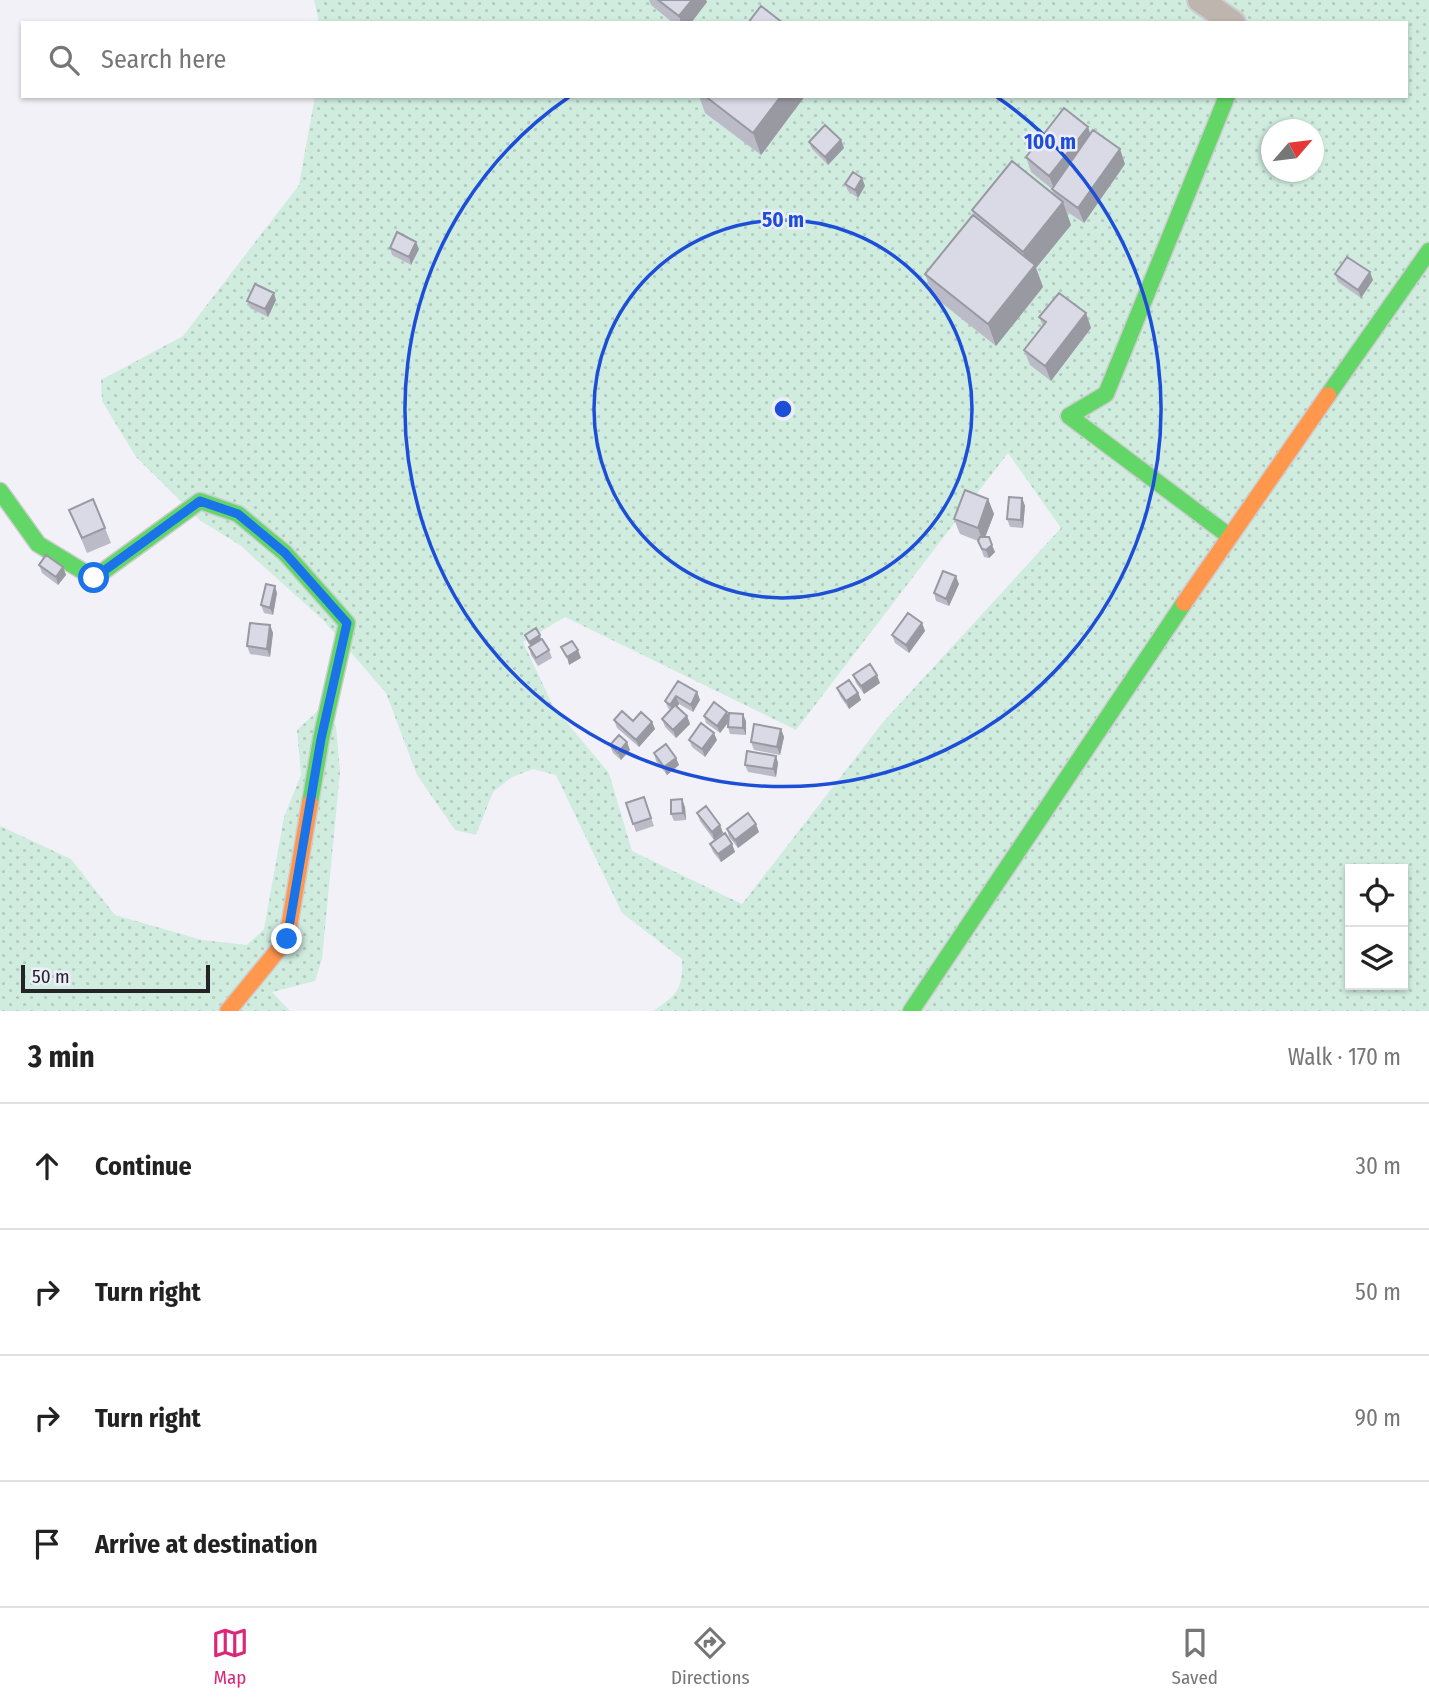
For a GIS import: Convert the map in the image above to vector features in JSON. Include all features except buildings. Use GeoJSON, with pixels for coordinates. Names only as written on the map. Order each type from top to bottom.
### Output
{"type":"FeatureCollection","features":[{"type":"Feature","properties":{"kind":"street"},"geometry":{"type":"LineString","coordinates":[[1200,0],[1230,21]]}},
{"type":"Feature","properties":{"kind":"street"},"geometry":{"type":"LineString","coordinates":[[1226,98],[1105,394],[1069,416],[1229,536]]}},
{"type":"Feature","properties":{"kind":"street"},"geometry":{"type":"LineString","coordinates":[[911,1011],[1229,536],[1429,251]]}},
{"type":"Feature","properties":{"kind":"street"},"geometry":{"type":"LineString","coordinates":[[0,491],[38,544],[94,578],[200,501],[238,514],[285,553],[347,623],[321,739],[287,939],[228,1011]]}},
{"type":"Feature","properties":{"kind":"green space"},"geometry":{"type":"Polygon","coordinates":[[[314,0],[1429,0],[1429,1011],[653,1011],[677,990],[682,959],[622,913],[556,775],[533,769],[512,777],[493,792],[476,835],[455,830],[417,775],[386,693],[323,620],[240,545],[201,521],[136,457],[102,401],[101,380],[183,336],[299,185],[315,98],[1408,98],[1408,21],[319,21],[314,0]],[[1008,453],[796,730],[565,617],[523,642],[553,706],[609,773],[632,851],[742,904],[884,721],[1061,528],[1008,453]]]}},
{"type":"Feature","properties":{"kind":"green space"},"geometry":{"type":"Polygon","coordinates":[[[323,706],[336,726],[340,772],[322,959],[315,981],[272,992],[290,1011],[0,1011],[0,826],[71,859],[115,915],[202,940],[247,945],[264,929],[284,817],[301,775],[297,730],[323,706]]]}},
{"type":"Feature","properties":{"kind":"traffic: fast"},"geometry":{"type":"LineString","coordinates":[[1226,98],[1106,394],[1069,416],[1229,536]]}},
{"type":"Feature","properties":{"kind":"traffic: fast"},"geometry":{"type":"LineString","coordinates":[[1328,395],[1429,251]]}},
{"type":"Feature","properties":{"kind":"traffic: fast"},"geometry":{"type":"LineString","coordinates":[[0,491],[38,544],[94,578],[200,501],[238,514],[285,553],[347,623],[321,739],[310,803]]}},
{"type":"Feature","properties":{"kind":"traffic: fast"},"geometry":{"type":"LineString","coordinates":[[911,1011],[1184,603]]}},
{"type":"Feature","properties":{"kind":"traffic: slow"},"geometry":{"type":"LineString","coordinates":[[1184,603],[1328,395]]}},
{"type":"Feature","properties":{"kind":"traffic: slow"},"geometry":{"type":"LineString","coordinates":[[228,1011],[287,939],[310,803]]}},
{"type":"Feature","properties":{"kind":"route"},"geometry":{"type":"LineString","coordinates":[[94,578],[200,501],[238,514],[285,553],[347,623],[321,739],[287,939]]}}]}
